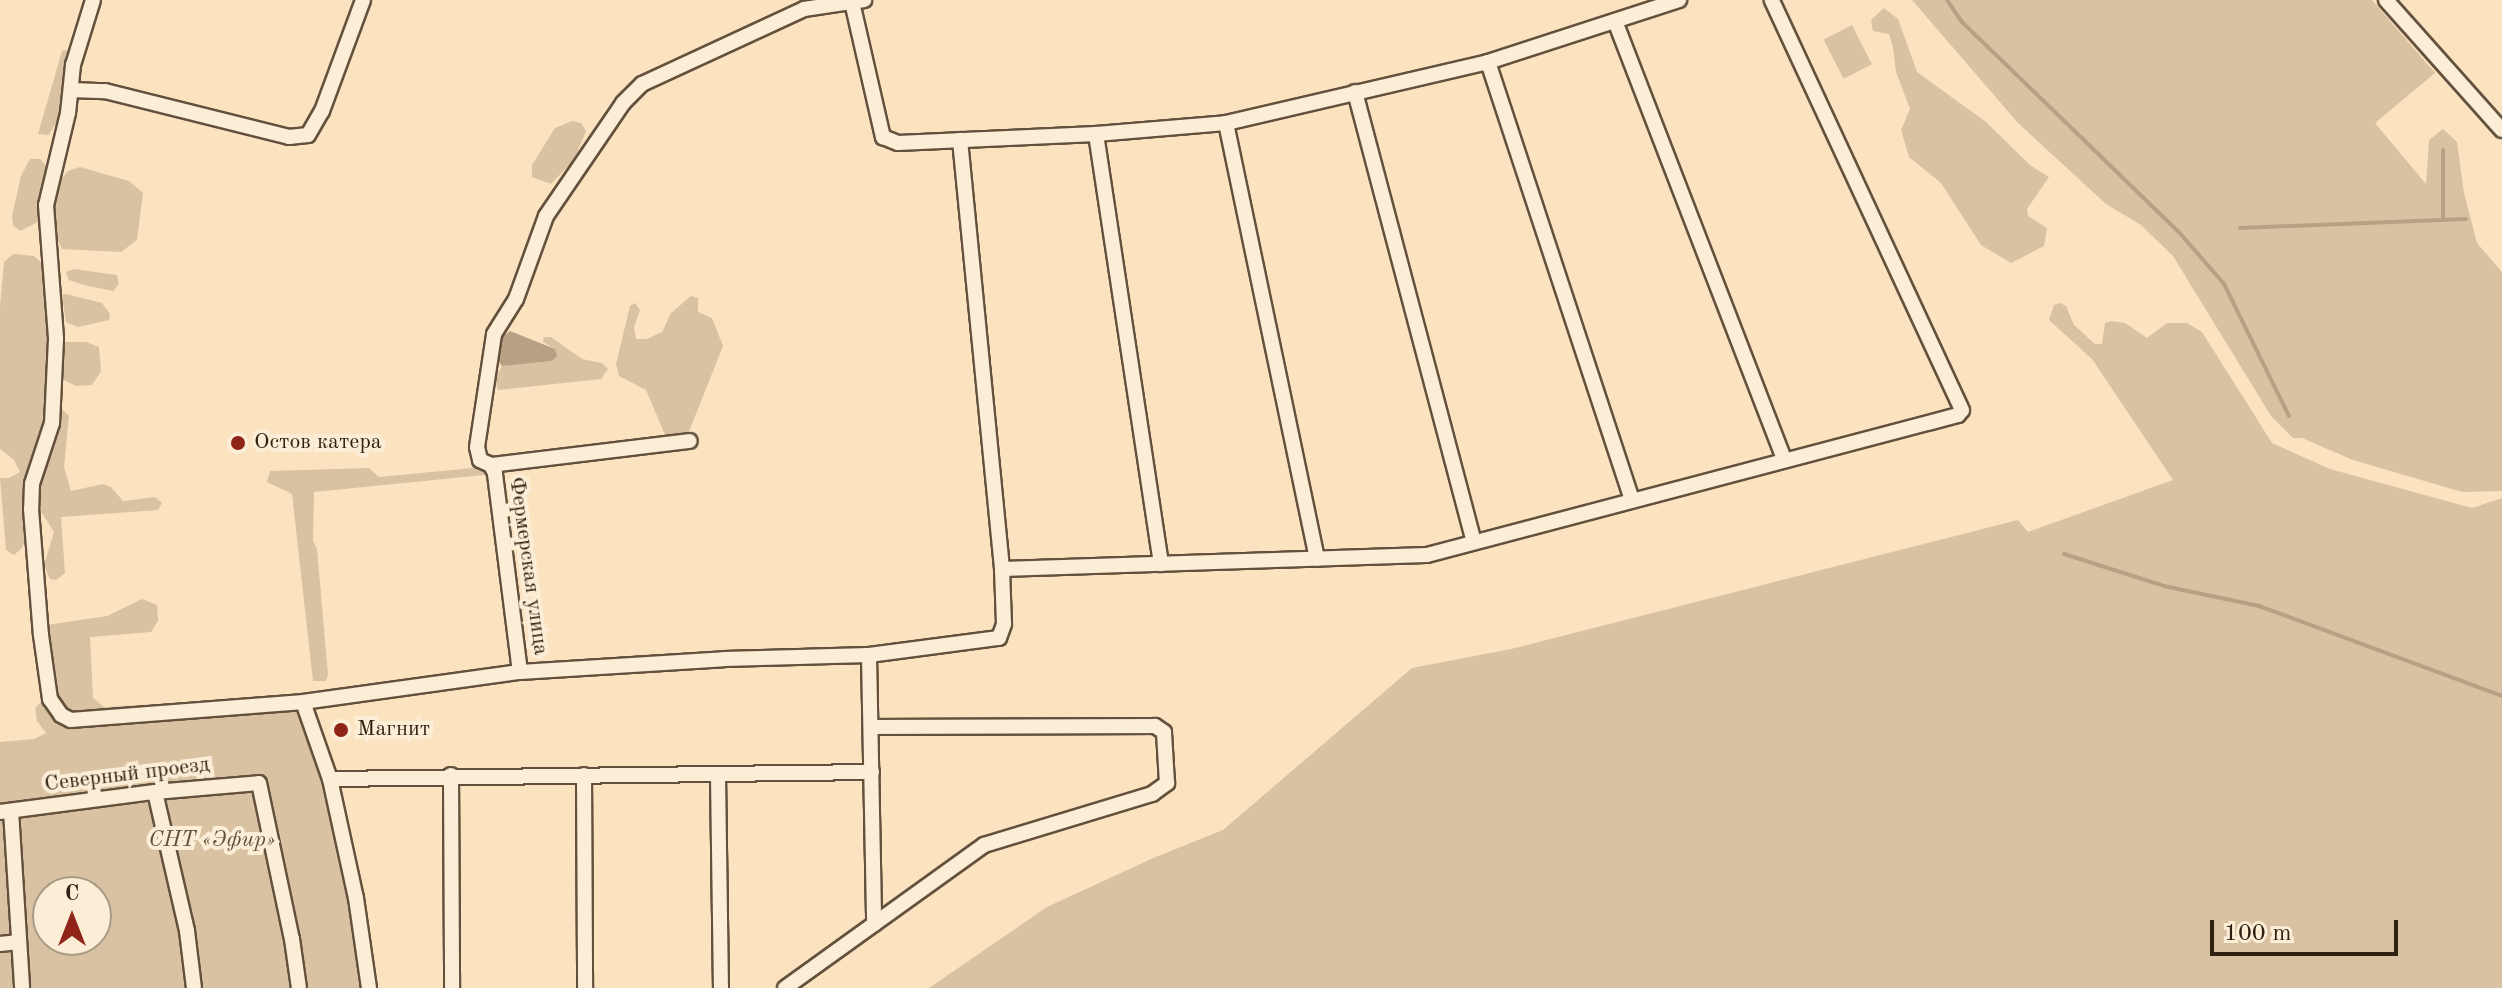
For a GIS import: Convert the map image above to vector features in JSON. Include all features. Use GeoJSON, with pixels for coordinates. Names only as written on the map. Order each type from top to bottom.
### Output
{"type":"FeatureCollection","features":[{"type":"Feature","properties":{"kind":"street"},"geometry":{"type":"LineString","coordinates":[[93,0],[80,36],[46,205],[56,301],[56,353],[52,423],[32,484],[31,509],[41,635],[50,699],[61,715],[71,720],[303,702],[520,672],[724,659],[869,655],[999,638],[1004,624],[1002,569],[960,140]]}},
{"type":"Feature","properties":{"kind":"street"},"geometry":{"type":"LineString","coordinates":[[71,90],[105,91],[289,137],[308,135],[322,111],[363,0]]}},
{"type":"Feature","properties":{"kind":"street"},"geometry":{"type":"LineString","coordinates":[[858,1],[883,137],[898,143],[1096,134],[1226,123],[1488,62],[1679,0]]}},
{"type":"Feature","properties":{"kind":"street"},"geometry":{"type":"LineString","coordinates":[[1002,569],[1413,557],[1958,415],[1962,410],[1772,0]]}},
{"type":"Feature","properties":{"kind":"street"},"geometry":{"type":"LineString","coordinates":[[2386,0],[2502,130]]}},
{"type":"Feature","properties":{"kind":"street","name":"Фермерская улица"},"geometry":{"type":"LineString","coordinates":[[520,672],[495,473],[491,465],[480,460],[477,447],[494,334],[516,299],[546,216],[623,103],[642,84],[802,4],[858,1]]}},
{"type":"Feature","properties":{"kind":"street"},"geometry":{"type":"LineString","coordinates":[[1615,21],[1784,459]]}},
{"type":"Feature","properties":{"kind":"street"},"geometry":{"type":"LineString","coordinates":[[1488,62],[1631,498]]}},
{"type":"Feature","properties":{"kind":"street"},"geometry":{"type":"LineString","coordinates":[[1355,92],[1474,542]]}},
{"type":"Feature","properties":{"kind":"street"},"geometry":{"type":"LineString","coordinates":[[1226,123],[1317,559]]}},
{"type":"Feature","properties":{"kind":"street"},"geometry":{"type":"LineString","coordinates":[[1096,134],[1161,564]]}},
{"type":"Feature","properties":{"kind":"street"},"geometry":{"type":"LineString","coordinates":[[491,465],[690,441]]}},
{"type":"Feature","properties":{"kind":"street"},"geometry":{"type":"LineString","coordinates":[[869,655],[873,727],[874,924]]}},
{"type":"Feature","properties":{"kind":"street"},"geometry":{"type":"LineString","coordinates":[[303,702],[330,779],[356,898],[369,988]]}},
{"type":"Feature","properties":{"kind":"street"},"geometry":{"type":"LineString","coordinates":[[785,988],[984,845],[1152,794],[1167,783],[1164,732],[1155,726],[873,727]]}},
{"type":"Feature","properties":{"kind":"street"},"geometry":{"type":"LineString","coordinates":[[330,779],[451,775],[872,772]]}},
{"type":"Feature","properties":{"kind":"street"},"geometry":{"type":"LineString","coordinates":[[451,775],[452,988]]}},
{"type":"Feature","properties":{"kind":"street"},"geometry":{"type":"LineString","coordinates":[[584,775],[585,988]]}},
{"type":"Feature","properties":{"kind":"street"},"geometry":{"type":"LineString","coordinates":[[718,775],[721,988]]}},
{"type":"Feature","properties":{"kind":"street","name":"Северный проезд"},"geometry":{"type":"LineString","coordinates":[[6,812],[155,792],[259,783],[292,939],[299,988]]}},
{"type":"Feature","properties":{"kind":"street"},"geometry":{"type":"LineString","coordinates":[[155,792],[187,931],[194,988]]}},
{"type":"Feature","properties":{"kind":"street"},"geometry":{"type":"LineString","coordinates":[[6,812],[22,988]]}},
{"type":"Feature","properties":{"kind":"street"},"geometry":{"type":"LineString","coordinates":[[0,944],[19,942]]}},
{"type":"Feature","properties":{"kind":"green space"},"geometry":{"type":"Polygon","coordinates":[[[1912,0],[2372,0],[2435,73],[2375,123],[2426,184],[2429,140],[2443,129],[2457,142],[2464,193],[2477,243],[2502,272],[2502,491],[2462,492],[2353,460],[2302,438],[2293,438],[2271,416],[2173,256],[2141,225],[2106,204],[2018,123],[1912,0]]]}},
{"type":"Feature","properties":{"kind":"green space"},"geometry":{"type":"Polygon","coordinates":[[[1884,8],[1898,19],[1917,72],[1986,122],[2031,166],[2049,177],[2027,209],[2028,216],[2047,228],[2044,246],[2011,263],[1981,245],[1941,183],[1909,157],[1901,130],[1910,109],[1896,72],[1893,47],[1889,34],[1873,31],[1871,20],[1884,8]]]}},
{"type":"Feature","properties":{"kind":"green space"},"geometry":{"type":"Polygon","coordinates":[[[1852,25],[1872,64],[1843,79],[1823,40],[1852,25]]]}},
{"type":"Feature","properties":{"kind":"green space"},"geometry":{"type":"Polygon","coordinates":[[[67,50],[61,114],[49,135],[38,134],[62,51],[67,50]]]}},
{"type":"Feature","properties":{"kind":"green space"},"geometry":{"type":"Polygon","coordinates":[[[572,121],[581,123],[586,131],[574,160],[551,184],[532,177],[532,165],[555,128],[572,121]]]}},
{"type":"Feature","properties":{"kind":"green space"},"geometry":{"type":"Polygon","coordinates":[[[30,159],[40,159],[50,170],[38,222],[20,231],[13,225],[12,216],[21,176],[30,159]]]}},
{"type":"Feature","properties":{"kind":"green space"},"geometry":{"type":"Polygon","coordinates":[[[80,167],[129,181],[143,193],[137,240],[121,252],[62,249],[57,239],[54,201],[59,182],[68,171],[80,167]]]}},
{"type":"Feature","properties":{"kind":"green space"},"geometry":{"type":"Polygon","coordinates":[[[13,254],[34,256],[45,266],[49,301],[48,395],[69,416],[64,467],[71,491],[103,484],[111,487],[123,501],[155,497],[162,503],[158,510],[61,517],[65,573],[56,580],[50,579],[44,565],[54,532],[42,513],[25,514],[27,534],[22,548],[14,555],[6,550],[0,478],[9,478],[20,472],[14,460],[0,449],[0,306],[4,262],[13,254]]]}},
{"type":"Feature","properties":{"kind":"green space"},"geometry":{"type":"Polygon","coordinates":[[[74,269],[117,275],[119,284],[113,291],[69,280],[66,272],[74,269]]]}},
{"type":"Feature","properties":{"kind":"green space"},"geometry":{"type":"Polygon","coordinates":[[[62,295],[102,303],[110,314],[109,320],[78,327],[66,322],[62,295]]]}},
{"type":"Feature","properties":{"kind":"green space"},"geometry":{"type":"Polygon","coordinates":[[[691,296],[698,298],[698,312],[712,318],[723,346],[688,434],[666,437],[646,390],[619,376],[616,364],[630,306],[635,303],[640,310],[634,327],[636,339],[647,339],[662,332],[671,313],[691,296]]]}},
{"type":"Feature","properties":{"kind":"green space"},"geometry":{"type":"Polygon","coordinates":[[[2060,303],[2066,306],[2074,325],[2095,344],[2102,344],[2105,323],[2111,321],[2125,323],[2147,338],[2167,323],[2187,323],[2202,332],[2272,443],[2330,469],[2472,508],[2502,498],[2502,988],[929,988],[1047,907],[1223,830],[1412,668],[1511,649],[2018,520],[2028,532],[2173,480],[2092,359],[2049,320],[2054,305],[2060,303]]]}},
{"type":"Feature","properties":{"kind":"green space"},"geometry":{"type":"Polygon","coordinates":[[[544,337],[551,337],[582,359],[602,363],[608,369],[601,379],[498,390],[495,379],[502,366],[552,361],[555,349],[543,342],[544,337]]]}},
{"type":"Feature","properties":{"kind":"green space"},"geometry":{"type":"Polygon","coordinates":[[[65,342],[86,342],[99,347],[101,371],[92,385],[76,386],[62,379],[65,342]]]}},
{"type":"Feature","properties":{"kind":"green space"},"geometry":{"type":"Polygon","coordinates":[[[483,467],[488,470],[484,475],[314,492],[313,541],[317,549],[328,675],[326,681],[313,681],[292,494],[267,482],[270,471],[369,468],[379,477],[483,467]]]}},
{"type":"Feature","properties":{"kind":"green space"},"geometry":{"type":"Polygon","coordinates":[[[142,599],[157,605],[158,621],[151,632],[90,637],[93,698],[104,707],[285,697],[69,716],[52,695],[42,633],[47,625],[107,616],[142,599]]]}},
{"type":"Feature","properties":{"kind":"green space","name":"СНТ «Эфир»"},"geometry":{"type":"Polygon","coordinates":[[[42,701],[52,705],[63,721],[303,702],[327,778],[369,988],[0,988],[0,742],[34,739],[46,733],[37,721],[35,708],[42,701]]]}},
{"type":"Feature","properties":{"kind":"shaded area"},"geometry":{"type":"Polygon","coordinates":[[[510,331],[555,349],[557,356],[552,361],[502,366],[497,360],[502,337],[510,331]]]}},
{"type":"Feature","properties":{"kind":"waterway"},"geometry":{"type":"LineString","coordinates":[[1947,0],[1962,22],[2178,231],[2224,284],[2289,416]]}},
{"type":"Feature","properties":{"kind":"waterway"},"geometry":{"type":"LineString","coordinates":[[2443,150],[2443,219]]}},
{"type":"Feature","properties":{"kind":"waterway"},"geometry":{"type":"LineString","coordinates":[[2240,228],[2466,219]]}},
{"type":"Feature","properties":{"kind":"waterway"},"geometry":{"type":"LineString","coordinates":[[2064,554],[2164,586],[2259,606],[2502,696]]}},
{"type":"Feature","properties":{"kind":"place","name":"Остов катера"},"geometry":{"type":"Point","coordinates":[238,443]}},
{"type":"Feature","properties":{"kind":"place","name":"Магнит"},"geometry":{"type":"Point","coordinates":[341,730]}}]}
